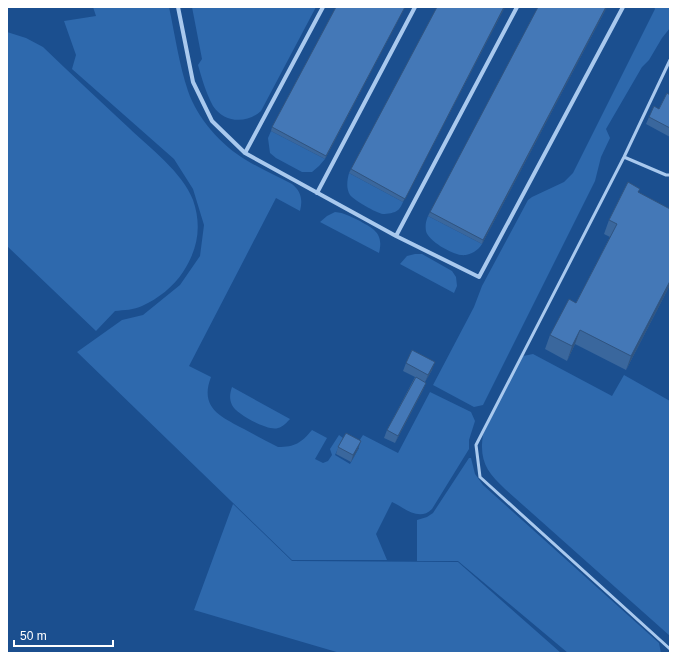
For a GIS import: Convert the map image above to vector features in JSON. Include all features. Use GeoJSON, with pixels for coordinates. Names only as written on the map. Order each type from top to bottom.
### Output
{"type":"FeatureCollection","features":[{"type":"Feature","properties":{"kind":"street"},"geometry":{"type":"LineString","coordinates":[[178,7],[193,82],[212,121],[245,153],[396,236],[479,277],[623,7]]}},
{"type":"Feature","properties":{"kind":"street"},"geometry":{"type":"LineString","coordinates":[[245,153],[323,7]]}},
{"type":"Feature","properties":{"kind":"street"},"geometry":{"type":"LineString","coordinates":[[317,193],[415,7]]}},
{"type":"Feature","properties":{"kind":"street"},"geometry":{"type":"LineString","coordinates":[[396,236],[517,7]]}},
{"type":"Feature","properties":{"kind":"lane"},"geometry":{"type":"LineString","coordinates":[[666,653],[669,648],[480,477],[476,445],[624,157],[670,60]]}},
{"type":"Feature","properties":{"kind":"lane"},"geometry":{"type":"LineString","coordinates":[[624,157],[666,175],[670,175]]}},
{"type":"Feature","properties":{"kind":"shaded area"},"geometry":{"type":"Polygon","coordinates":[[[93,7],[169,7],[185,81],[197,111],[211,130],[228,147],[246,160],[292,184],[300,196],[300,211],[276,198],[189,366],[211,377],[208,388],[208,397],[214,410],[227,420],[278,447],[289,446],[297,443],[312,430],[327,438],[315,459],[323,463],[328,461],[332,455],[330,449],[339,435],[343,438],[335,455],[350,464],[359,448],[356,446],[363,435],[398,453],[430,392],[471,412],[475,421],[469,440],[469,449],[432,509],[427,513],[417,514],[412,513],[392,502],[376,534],[387,560],[292,560],[77,352],[122,320],[143,315],[180,285],[200,256],[204,225],[193,189],[174,159],[72,69],[76,55],[64,21],[96,16],[93,7]]]}},
{"type":"Feature","properties":{"kind":"shaded area"},"geometry":{"type":"Polygon","coordinates":[[[192,7],[316,7],[261,111],[255,115],[243,120],[236,120],[223,116],[213,106],[206,91],[198,65],[202,59],[192,7]]]}},
{"type":"Feature","properties":{"kind":"shaded area"},"geometry":{"type":"Polygon","coordinates":[[[654,7],[670,7],[670,28],[662,38],[649,60],[642,67],[606,129],[610,138],[601,157],[595,181],[483,405],[474,407],[433,385],[474,307],[482,286],[528,200],[564,182],[573,173],[655,9],[654,7]]]}},
{"type":"Feature","properties":{"kind":"shaded area"},"geometry":{"type":"Polygon","coordinates":[[[7,32],[26,38],[43,47],[165,161],[182,180],[193,200],[196,210],[198,228],[195,246],[183,272],[175,282],[165,292],[148,303],[129,310],[115,311],[96,331],[7,246],[7,32]]]}},
{"type":"Feature","properties":{"kind":"shaded area"},"geometry":{"type":"Polygon","coordinates":[[[271,131],[325,159],[312,172],[302,172],[276,158],[270,153],[268,138],[271,131]]]}},
{"type":"Feature","properties":{"kind":"shaded area"},"geometry":{"type":"Polygon","coordinates":[[[349,173],[403,202],[399,209],[393,213],[383,214],[356,200],[350,195],[347,187],[349,173]]]}},
{"type":"Feature","properties":{"kind":"shaded area"},"geometry":{"type":"Polygon","coordinates":[[[335,212],[342,213],[358,220],[373,229],[379,236],[379,253],[320,222],[335,212]]]}},
{"type":"Feature","properties":{"kind":"shaded area"},"geometry":{"type":"Polygon","coordinates":[[[428,216],[482,244],[476,251],[467,255],[461,255],[446,250],[428,235],[426,231],[426,221],[428,216]]]}},
{"type":"Feature","properties":{"kind":"shaded area"},"geometry":{"type":"Polygon","coordinates":[[[422,254],[452,271],[456,277],[457,286],[454,293],[400,264],[407,256],[422,254]]]}},
{"type":"Feature","properties":{"kind":"shaded area"},"geometry":{"type":"Polygon","coordinates":[[[533,354],[612,396],[624,375],[670,401],[670,636],[505,489],[493,477],[483,459],[483,435],[519,360],[523,356],[533,354]]]}},
{"type":"Feature","properties":{"kind":"shaded area"},"geometry":{"type":"Polygon","coordinates":[[[232,387],[290,419],[282,427],[274,429],[253,421],[240,413],[232,405],[230,396],[232,387]]]}},
{"type":"Feature","properties":{"kind":"shaded area"},"geometry":{"type":"Polygon","coordinates":[[[469,458],[471,458],[475,474],[483,485],[659,643],[661,653],[568,653],[458,561],[417,561],[417,520],[427,517],[433,513],[469,458]]]}},
{"type":"Feature","properties":{"kind":"shaded area"},"geometry":{"type":"Polygon","coordinates":[[[233,504],[292,561],[458,562],[561,653],[340,653],[194,610],[233,504]]]}},
{"type":"Feature","properties":{"kind":"building"},"geometry":{"type":"Polygon","coordinates":[[[336,7],[405,7],[326,156],[272,127],[336,7]]]}},
{"type":"Feature","properties":{"kind":"building"},"geometry":{"type":"Polygon","coordinates":[[[437,7],[504,7],[405,199],[351,169],[437,7]]]}},
{"type":"Feature","properties":{"kind":"building"},"geometry":{"type":"Polygon","coordinates":[[[538,7],[606,7],[483,240],[430,212],[538,7]]]}},
{"type":"Feature","properties":{"kind":"building"},"geometry":{"type":"Polygon","coordinates":[[[667,93],[670,95],[670,128],[649,117],[654,106],[659,109],[667,93]]]}},
{"type":"Feature","properties":{"kind":"building"},"geometry":{"type":"Polygon","coordinates":[[[628,182],[640,189],[638,192],[670,209],[670,281],[631,356],[580,330],[572,346],[550,335],[569,299],[576,303],[617,224],[609,220],[628,182]]]}},
{"type":"Feature","properties":{"kind":"building"},"geometry":{"type":"Polygon","coordinates":[[[412,350],[435,362],[428,375],[406,363],[412,350]]]}},
{"type":"Feature","properties":{"kind":"building"},"geometry":{"type":"Polygon","coordinates":[[[416,377],[426,383],[398,436],[387,430],[416,377]]]}},
{"type":"Feature","properties":{"kind":"building"},"geometry":{"type":"Polygon","coordinates":[[[346,433],[361,441],[353,455],[338,447],[346,433]]]}}]}
